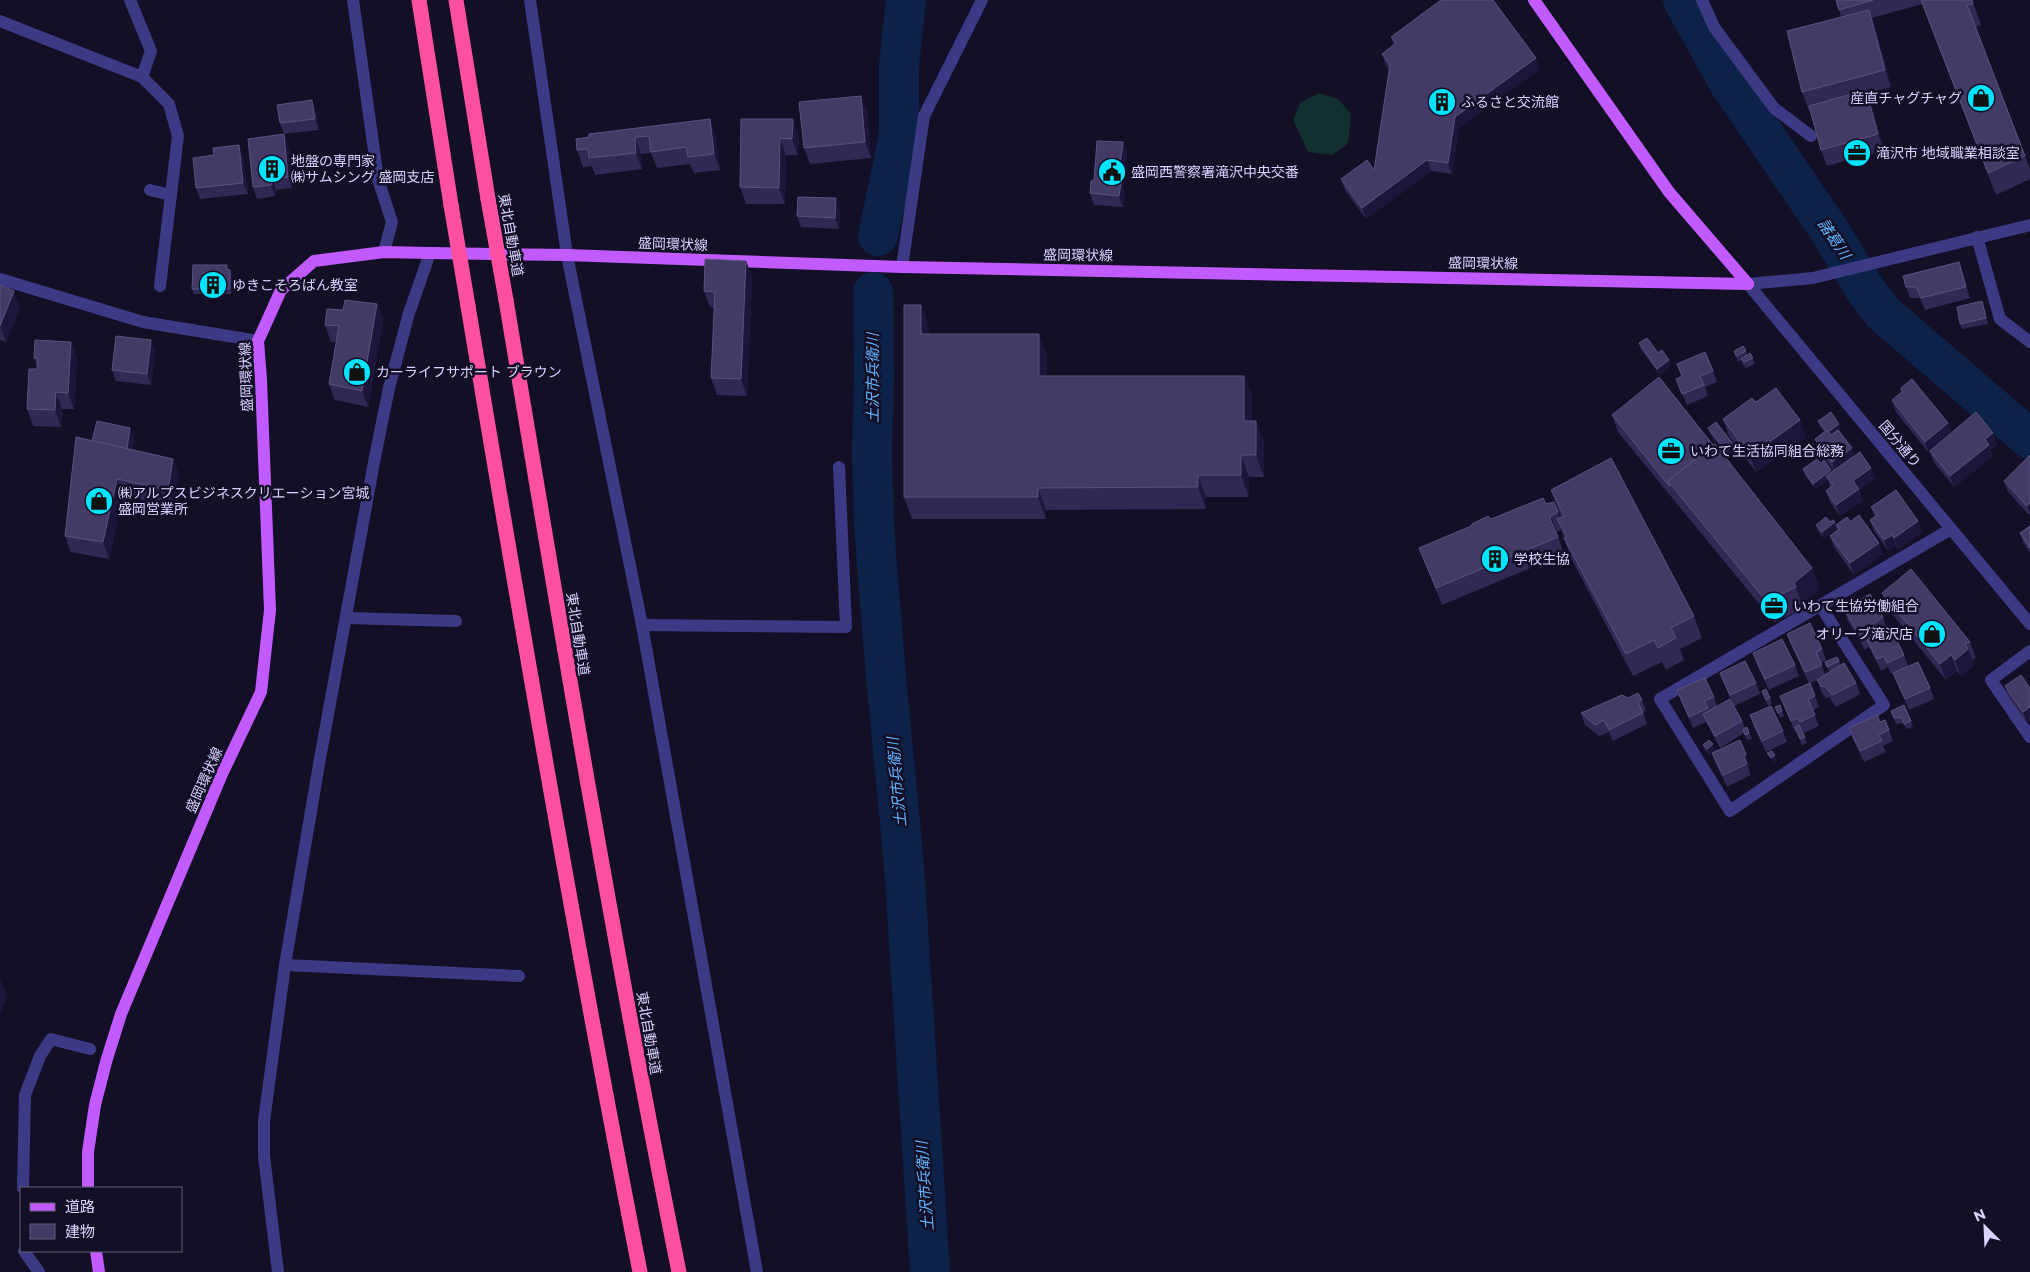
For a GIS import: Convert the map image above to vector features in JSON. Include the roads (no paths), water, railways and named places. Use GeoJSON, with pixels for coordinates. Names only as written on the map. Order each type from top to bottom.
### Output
{"type":"FeatureCollection","features":[{"type":"Feature","properties":{"kind":"highway"},"geometry":{"type":"LineString","coordinates":[[419,0],[535,706],[608,1110],[640,1272]]}},
{"type":"Feature","properties":{"kind":"highway","name":"東北自動車道"},"geometry":{"type":"LineString","coordinates":[[456,0],[575,714],[644,1097],[679,1272]]}},
{"type":"Feature","properties":{"kind":"main road"},"geometry":{"type":"LineString","coordinates":[[1534,0],[1669,192],[1748,284]]}},
{"type":"Feature","properties":{"kind":"main road","name":"盛岡環状線"},"geometry":{"type":"LineString","coordinates":[[88,1187],[88,1152],[95,1105],[121,1014],[222,774],[261,692],[270,610],[258,341],[281,290],[314,261],[384,252],[567,255],[902,267],[1748,284]]}},
{"type":"Feature","properties":{"kind":"main road"},"geometry":{"type":"LineString","coordinates":[[96,1252],[99,1272]]}},
{"type":"Feature","properties":{"kind":"street"},"geometry":{"type":"LineString","coordinates":[[130,0],[151,51],[142,77]]}},
{"type":"Feature","properties":{"kind":"street"},"geometry":{"type":"LineString","coordinates":[[353,0],[378,179],[392,222],[384,252]]}},
{"type":"Feature","properties":{"kind":"street"},"geometry":{"type":"LineString","coordinates":[[530,0],[567,255],[642,625],[757,1272]]}},
{"type":"Feature","properties":{"kind":"street"},"geometry":{"type":"LineString","coordinates":[[902,267],[924,116],[982,0]]}},
{"type":"Feature","properties":{"kind":"street"},"geometry":{"type":"LineString","coordinates":[[1702,0],[1714,27],[1774,108],[1811,136]]}},
{"type":"Feature","properties":{"kind":"street"},"geometry":{"type":"LineString","coordinates":[[0,21],[142,77],[169,104],[178,136],[160,286]]}},
{"type":"Feature","properties":{"kind":"street"},"geometry":{"type":"LineString","coordinates":[[150,190],[171,195]]}},
{"type":"Feature","properties":{"kind":"street"},"geometry":{"type":"LineString","coordinates":[[1748,284],[1813,278],[2030,225]]}},
{"type":"Feature","properties":{"kind":"street"},"geometry":{"type":"LineString","coordinates":[[1976,237],[2000,319],[2030,342]]}},
{"type":"Feature","properties":{"kind":"street"},"geometry":{"type":"LineString","coordinates":[[278,1272],[264,1156],[264,1121],[285,965],[375,457],[409,313],[430,253]]}},
{"type":"Feature","properties":{"kind":"street"},"geometry":{"type":"LineString","coordinates":[[0,279],[144,322],[258,341]]}},
{"type":"Feature","properties":{"kind":"street","name":"国分通り"},"geometry":{"type":"LineString","coordinates":[[1748,284],[2030,624]]}},
{"type":"Feature","properties":{"kind":"street"},"geometry":{"type":"LineString","coordinates":[[642,625],[846,627],[839,467]]}},
{"type":"Feature","properties":{"kind":"street"},"geometry":{"type":"LineString","coordinates":[[1820,605],[1884,706],[1730,811],[1660,699],[1951,528]]}},
{"type":"Feature","properties":{"kind":"street"},"geometry":{"type":"LineString","coordinates":[[347,618],[456,622]]}},
{"type":"Feature","properties":{"kind":"street"},"geometry":{"type":"LineString","coordinates":[[2030,651],[1991,680],[2030,737]]}},
{"type":"Feature","properties":{"kind":"street"},"geometry":{"type":"LineString","coordinates":[[285,965],[519,976]]}},
{"type":"Feature","properties":{"kind":"street"},"geometry":{"type":"LineString","coordinates":[[24,1187],[25,1095],[40,1056],[51,1039],[90,1049]]}},
{"type":"Feature","properties":{"kind":"street"},"geometry":{"type":"LineString","coordinates":[[25,1252],[38,1272]]}},
{"type":"Feature","properties":{"kind":"waterway","name":"土沢市兵衛川"},"geometry":{"type":"LineString","coordinates":[[878,236],[899,135],[899,65],[906,0]]}},
{"type":"Feature","properties":{"kind":"waterway","name":"諸葛川"},"geometry":{"type":"LineString","coordinates":[[1683,0],[1729,83],[1829,230],[1868,294],[1884,314],[2030,439]]}},
{"type":"Feature","properties":{"kind":"waterway","name":"土沢市兵衛川"},"geometry":{"type":"LineString","coordinates":[[873,292],[874,377],[872,452],[874,527],[904,865],[930,1272]]}},
{"type":"Feature","properties":{"kind":"place","name":"産直チャグチャグ"},"geometry":{"type":"Point","coordinates":[1981,98]}},
{"type":"Feature","properties":{"kind":"place","name":"ふるさと交流館"},"geometry":{"type":"Point","coordinates":[1442,102]}},
{"type":"Feature","properties":{"kind":"place","name":"滝沢市 地域職業相談室"},"geometry":{"type":"Point","coordinates":[1857,153]}},
{"type":"Feature","properties":{"kind":"place","name":"地盤の専門家 ㈱サムシング 盛岡支店"},"geometry":{"type":"Point","coordinates":[272,169]}},
{"type":"Feature","properties":{"kind":"place","name":"盛岡西警察署滝沢中央交番"},"geometry":{"type":"Point","coordinates":[1112,172]}},
{"type":"Feature","properties":{"kind":"place","name":"ゆきこそろばん教室"},"geometry":{"type":"Point","coordinates":[213,285]}},
{"type":"Feature","properties":{"kind":"place","name":"カーライフサポート ブラウン"},"geometry":{"type":"Point","coordinates":[357,372]}},
{"type":"Feature","properties":{"kind":"place","name":"いわて生活協同組合総務"},"geometry":{"type":"Point","coordinates":[1671,451]}},
{"type":"Feature","properties":{"kind":"place","name":"㈱アルプスビジネスクリエーション宮城 盛岡営業所"},"geometry":{"type":"Point","coordinates":[99,501]}},
{"type":"Feature","properties":{"kind":"place","name":"学校生協"},"geometry":{"type":"Point","coordinates":[1495,559]}},
{"type":"Feature","properties":{"kind":"place","name":"いわて生協労働組合"},"geometry":{"type":"Point","coordinates":[1774,606]}},
{"type":"Feature","properties":{"kind":"place","name":"オリーブ滝沢店"},"geometry":{"type":"Point","coordinates":[1932,634]}}]}
